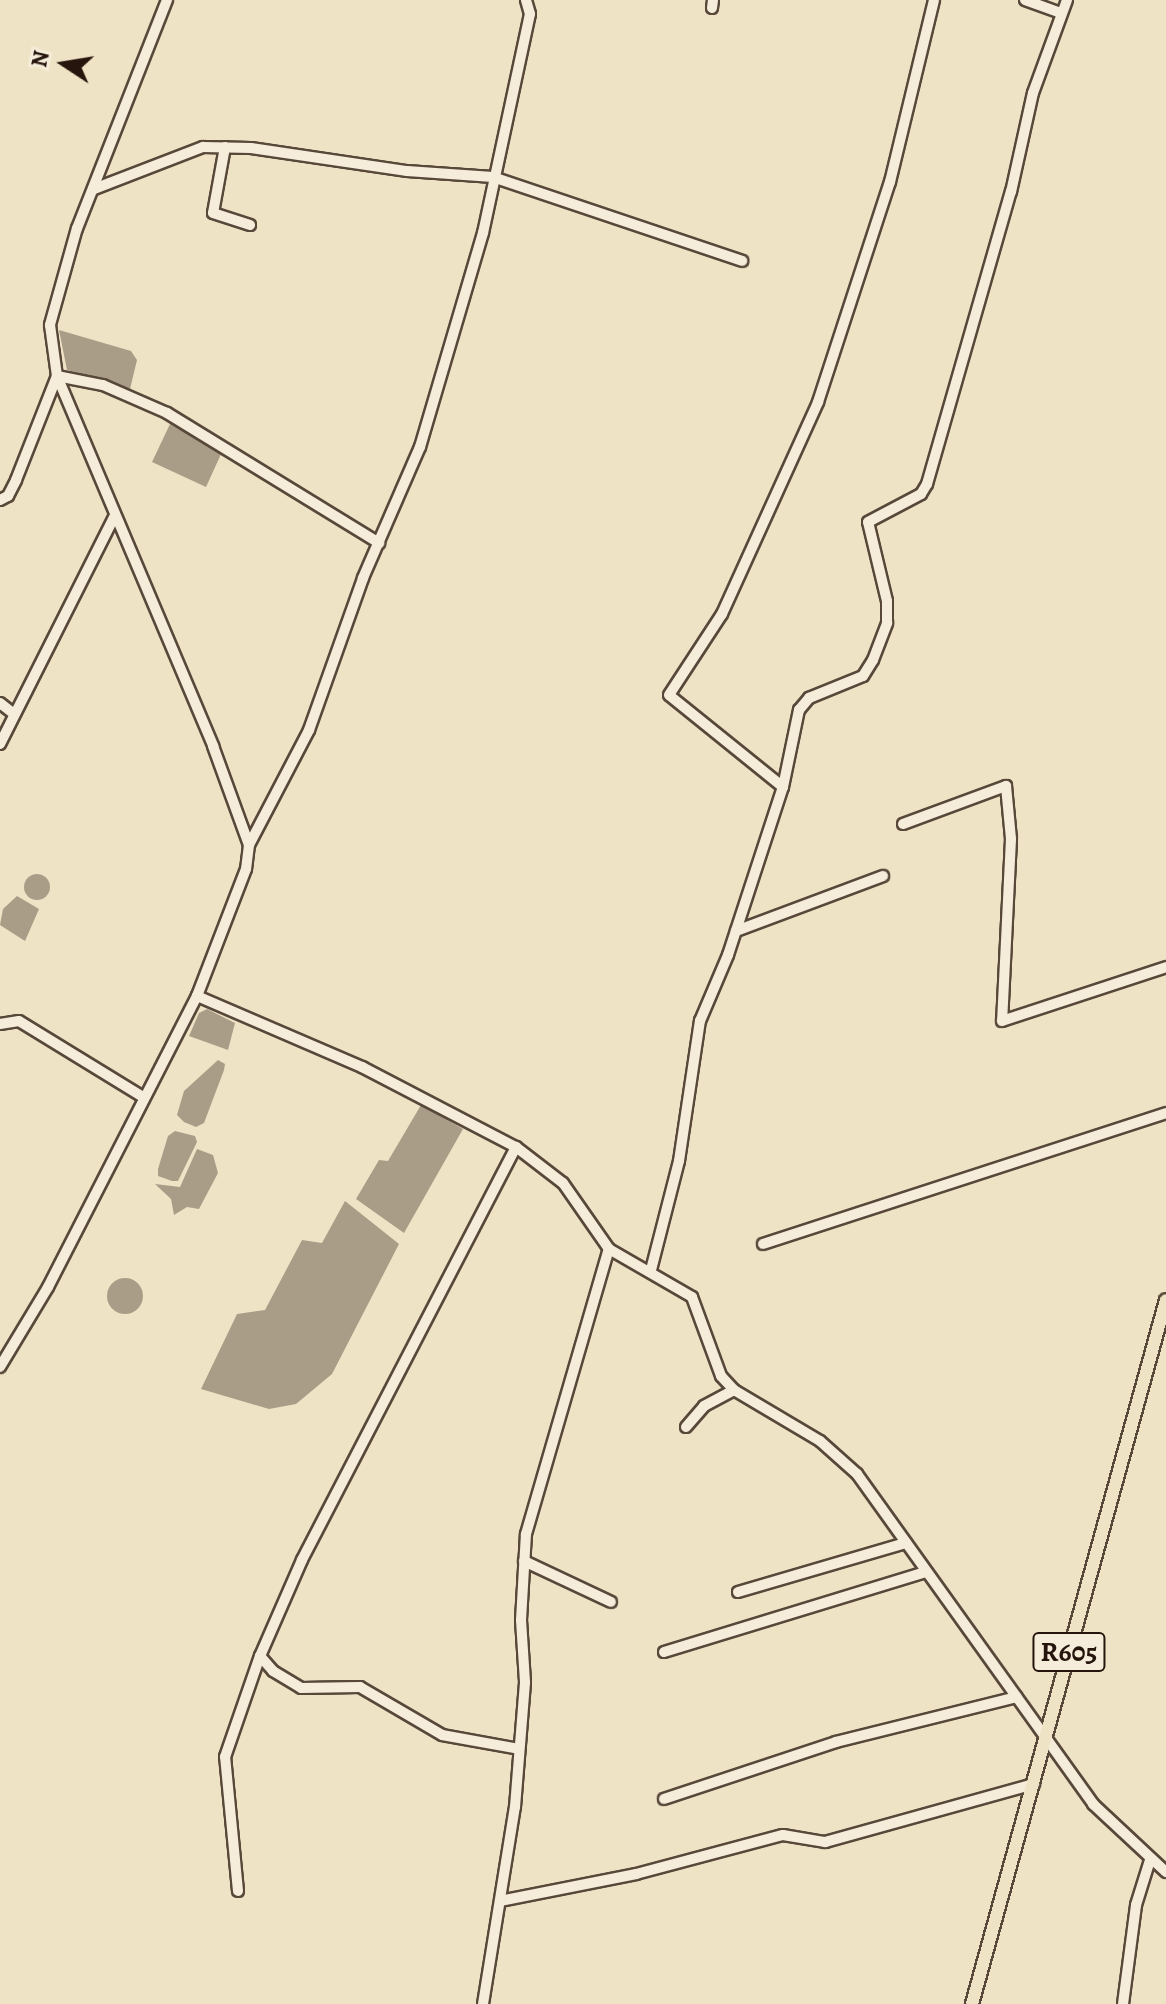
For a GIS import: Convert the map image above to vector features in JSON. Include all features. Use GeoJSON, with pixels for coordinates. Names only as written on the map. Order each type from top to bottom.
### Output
{"type":"FeatureCollection","features":[{"type":"Feature","properties":{"kind":"main road","name":"R605"},"geometry":{"type":"LineString","coordinates":[[972,2004],[1166,1300]]}},
{"type":"Feature","properties":{"kind":"street"},"geometry":{"type":"LineString","coordinates":[[167,0],[53,303],[51,345],[57,376],[114,517],[195,702],[249,845]]}},
{"type":"Feature","properties":{"kind":"street"},"geometry":{"type":"LineString","coordinates":[[0,1367],[55,1274],[197,996],[246,869],[249,845],[309,730],[379,543],[420,447],[483,233],[530,14],[526,0]]}},
{"type":"Feature","properties":{"kind":"street"},"geometry":{"type":"LineString","coordinates":[[783,787],[669,695],[722,614],[818,402],[890,182],[934,0]]}},
{"type":"Feature","properties":{"kind":"street"},"geometry":{"type":"LineString","coordinates":[[1025,0],[1060,13]]}},
{"type":"Feature","properties":{"kind":"street"},"geometry":{"type":"LineString","coordinates":[[651,1270],[679,1161],[700,1021],[736,931],[783,787],[803,702],[863,676],[887,623],[886,583],[868,522],[921,494],[927,484],[1011,192],[1033,93],[1067,0]]}},
{"type":"Feature","properties":{"kind":"street"},"geometry":{"type":"LineString","coordinates":[[94,189],[127,180],[183,153],[225,147],[493,177],[742,261]]}},
{"type":"Feature","properties":{"kind":"street"},"geometry":{"type":"LineString","coordinates":[[225,147],[213,213],[250,225]]}},
{"type":"Feature","properties":{"kind":"street"},"geometry":{"type":"LineString","coordinates":[[57,376],[103,385],[167,413],[379,543]]}},
{"type":"Feature","properties":{"kind":"street"},"geometry":{"type":"LineString","coordinates":[[0,500],[8,496],[16,480],[57,376]]}},
{"type":"Feature","properties":{"kind":"street"},"geometry":{"type":"LineString","coordinates":[[0,744],[114,517]]}},
{"type":"Feature","properties":{"kind":"street"},"geometry":{"type":"LineString","coordinates":[[0,703],[13,713]]}},
{"type":"Feature","properties":{"kind":"street"},"geometry":{"type":"LineString","coordinates":[[903,824],[1006,786],[1011,839],[1002,1021],[1166,967]]}},
{"type":"Feature","properties":{"kind":"street"},"geometry":{"type":"LineString","coordinates":[[736,931],[883,876]]}},
{"type":"Feature","properties":{"kind":"street"},"geometry":{"type":"LineString","coordinates":[[197,996],[362,1067],[516,1147],[563,1183],[609,1249],[651,1270],[692,1297],[721,1376],[734,1390],[779,1413],[857,1474],[1093,1804],[1166,1872]]}},
{"type":"Feature","properties":{"kind":"street"},"geometry":{"type":"LineString","coordinates":[[0,1024],[19,1021],[143,1097]]}},
{"type":"Feature","properties":{"kind":"street"},"geometry":{"type":"LineString","coordinates":[[763,1244],[1166,1113]]}},
{"type":"Feature","properties":{"kind":"street"},"geometry":{"type":"LineString","coordinates":[[238,1891],[225,1757],[235,1713],[302,1560],[516,1147]]}},
{"type":"Feature","properties":{"kind":"street"},"geometry":{"type":"LineString","coordinates":[[483,2004],[500,1901],[519,1749],[525,1682],[524,1561],[536,1491],[609,1249]]}},
{"type":"Feature","properties":{"kind":"street"},"geometry":{"type":"LineString","coordinates":[[686,1427],[704,1406],[734,1390]]}},
{"type":"Feature","properties":{"kind":"street"},"geometry":{"type":"LineString","coordinates":[[738,1592],[906,1543]]}},
{"type":"Feature","properties":{"kind":"street"},"geometry":{"type":"LineString","coordinates":[[524,1561],[611,1602]]}},
{"type":"Feature","properties":{"kind":"street"},"geometry":{"type":"LineString","coordinates":[[664,1652],[926,1572]]}},
{"type":"Feature","properties":{"kind":"street"},"geometry":{"type":"LineString","coordinates":[[260,1656],[273,1671],[301,1688],[360,1687],[442,1735],[519,1749]]}},
{"type":"Feature","properties":{"kind":"street"},"geometry":{"type":"LineString","coordinates":[[664,1799],[836,1742],[1016,1697]]}},
{"type":"Feature","properties":{"kind":"street"},"geometry":{"type":"LineString","coordinates":[[500,1901],[636,1874],[783,1835],[825,1842],[1034,1784]]}},
{"type":"Feature","properties":{"kind":"street"},"geometry":{"type":"LineString","coordinates":[[1123,2004],[1136,1905],[1150,1860]]}},
{"type":"Feature","properties":{"kind":"shaded area"},"geometry":{"type":"Polygon","coordinates":[[[59,330],[131,351],[137,360],[130,389],[67,370],[59,330]]]}},
{"type":"Feature","properties":{"kind":"shaded area"},"geometry":{"type":"Polygon","coordinates":[[[170,424],[222,452],[206,487],[152,462],[170,424]]]}},
{"type":"Feature","properties":{"kind":"shaded area"},"geometry":{"type":"Polygon","coordinates":[[[37,874],[46,878],[50,887],[46,896],[37,900],[28,896],[24,887],[28,878],[37,874]]]}},
{"type":"Feature","properties":{"kind":"shaded area"},"geometry":{"type":"Polygon","coordinates":[[[17,896],[39,909],[25,941],[0,925],[3,909],[17,896]]]}},
{"type":"Feature","properties":{"kind":"shaded area"},"geometry":{"type":"Polygon","coordinates":[[[207,1009],[235,1023],[228,1050],[189,1036],[199,1013],[207,1009]]]}},
{"type":"Feature","properties":{"kind":"shaded area"},"geometry":{"type":"Polygon","coordinates":[[[218,1060],[225,1064],[224,1070],[204,1123],[196,1127],[184,1122],[177,1115],[184,1091],[218,1060]]]}},
{"type":"Feature","properties":{"kind":"shaded area"},"geometry":{"type":"Polygon","coordinates":[[[421,1105],[463,1129],[404,1233],[356,1199],[379,1160],[388,1161],[421,1105]]]}},
{"type":"Feature","properties":{"kind":"shaded area"},"geometry":{"type":"Polygon","coordinates":[[[175,1131],[195,1136],[197,1142],[178,1181],[172,1181],[158,1176],[158,1169],[168,1136],[175,1131]]]}},
{"type":"Feature","properties":{"kind":"shaded area"},"geometry":{"type":"Polygon","coordinates":[[[197,1149],[213,1155],[218,1173],[199,1209],[187,1207],[174,1215],[171,1199],[155,1184],[180,1187],[197,1149]]]}},
{"type":"Feature","properties":{"kind":"shaded area"},"geometry":{"type":"Polygon","coordinates":[[[345,1201],[399,1244],[332,1374],[296,1404],[269,1409],[201,1389],[237,1314],[265,1310],[302,1240],[322,1243],[345,1201]]]}},
{"type":"Feature","properties":{"kind":"shaded area"},"geometry":{"type":"Polygon","coordinates":[[[125,1278],[138,1283],[143,1296],[138,1309],[125,1314],[112,1309],[107,1296],[112,1283],[125,1278]]]}}]}
